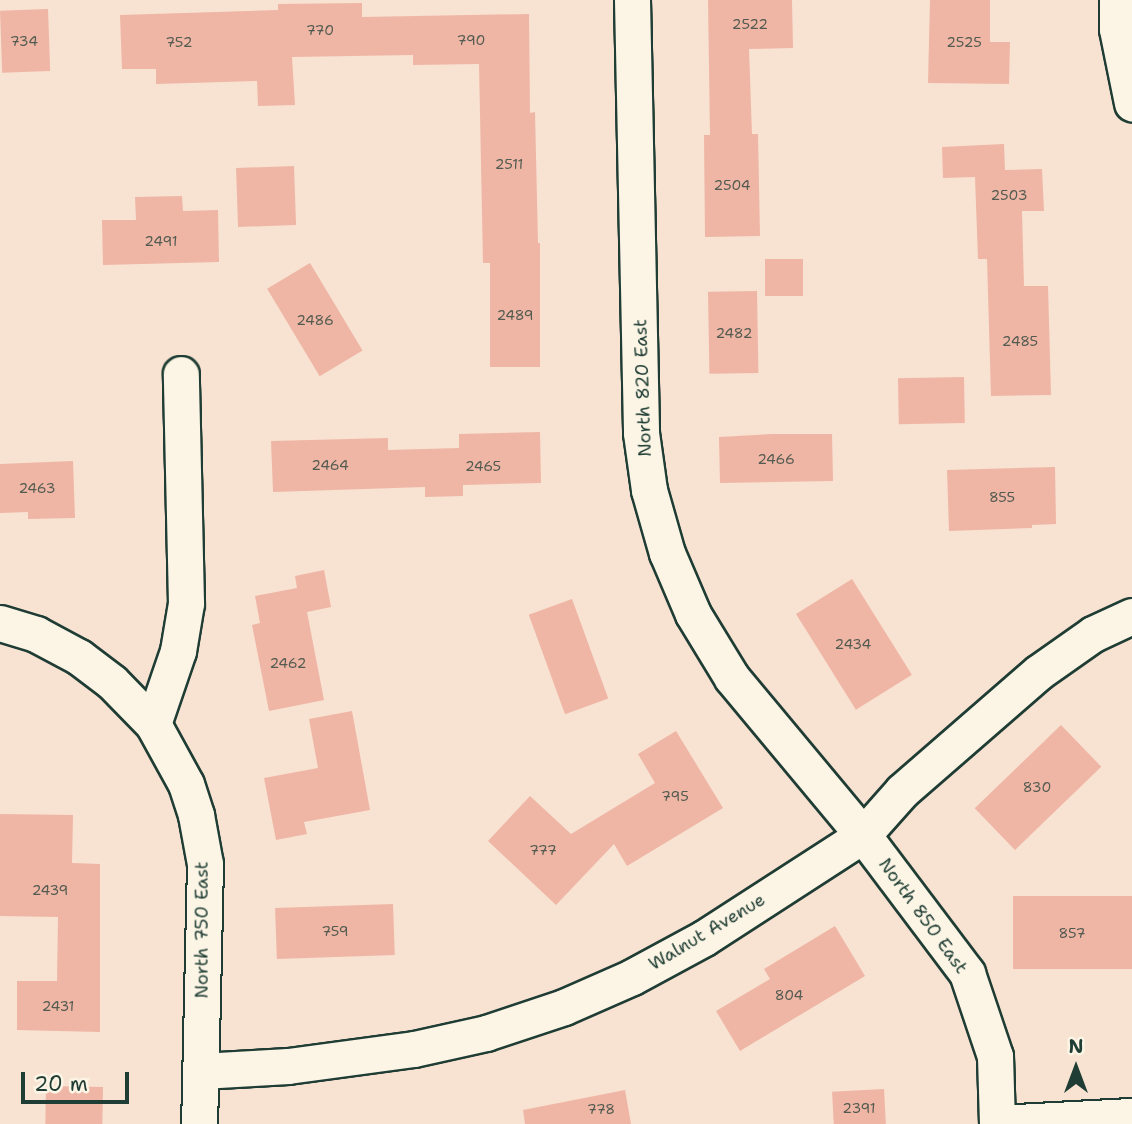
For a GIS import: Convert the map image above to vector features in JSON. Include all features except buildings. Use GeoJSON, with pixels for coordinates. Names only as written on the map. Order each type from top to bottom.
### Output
{"type":"FeatureCollection","features":[{"type":"Feature","properties":{"kind":"street","name":"North 820 East"},"geometry":{"type":"LineString","coordinates":[[632,0],[641,433],[649,490],[667,554],[693,614],[732,677],[863,835]]}},
{"type":"Feature","properties":{"kind":"street"},"geometry":{"type":"LineString","coordinates":[[1117,0],[1117,29],[1132,103]]}},
{"type":"Feature","properties":{"kind":"street"},"geometry":{"type":"LineString","coordinates":[[153,724],[178,651],[186,603],[181,374]]}},
{"type":"Feature","properties":{"kind":"street","name":"Walnut Avenue"},"geometry":{"type":"LineString","coordinates":[[201,1071],[288,1066],[414,1049],[486,1033],[564,1007],[632,977],[704,937],[863,835],[902,791],[1039,671],[1093,634],[1132,617]]}},
{"type":"Feature","properties":{"kind":"street","name":"North 750 East"},"geometry":{"type":"LineString","coordinates":[[0,623],[36,634],[79,657],[112,682],[153,724],[186,783],[196,815],[205,864],[199,1124]]}},
{"type":"Feature","properties":{"kind":"street","name":"North 850 East"},"geometry":{"type":"LineString","coordinates":[[863,835],[967,974],[995,1056],[997,1124]]}},
{"type":"Feature","properties":{"kind":"street"},"geometry":{"type":"LineString","coordinates":[[997,1124],[1132,1116]]}}]}
